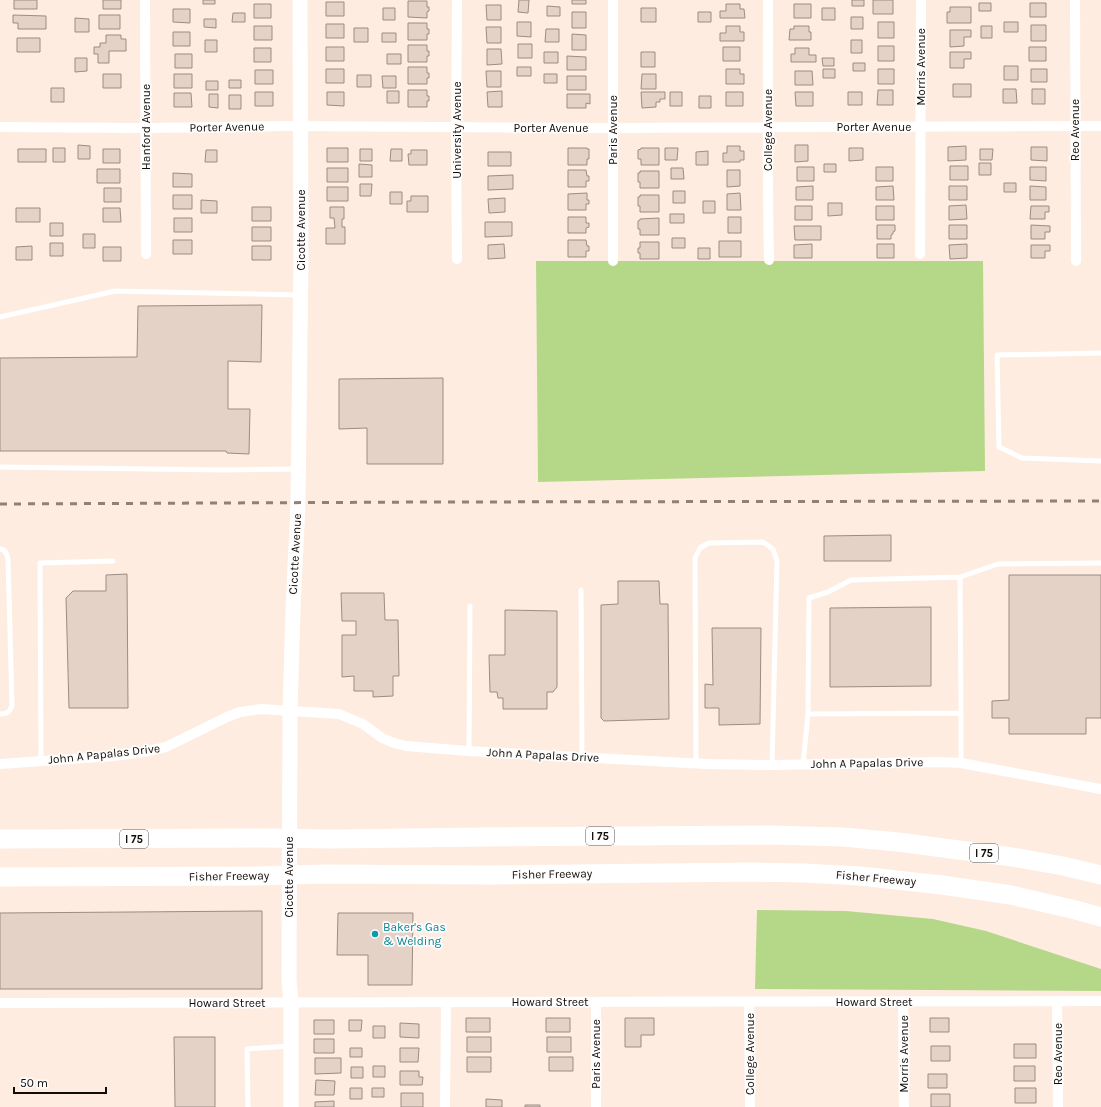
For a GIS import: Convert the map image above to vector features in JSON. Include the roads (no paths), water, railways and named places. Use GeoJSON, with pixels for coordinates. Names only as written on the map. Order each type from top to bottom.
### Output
{"type":"FeatureCollection","features":[{"type":"Feature","properties":{"kind":"highway","name":"I 75"},"geometry":{"type":"LineString","coordinates":[[0,839],[333,839],[773,835],[842,837],[898,842],[1005,856],[1063,866],[1101,875]]}},
{"type":"Feature","properties":{"kind":"highway","name":"Fisher Freeway"},"geometry":{"type":"LineString","coordinates":[[0,877],[254,876],[325,874],[490,875],[753,872],[860,876],[936,884],[1011,896],[1101,917]]}},
{"type":"Feature","properties":{"kind":"highway"},"geometry":{"type":"LineString","coordinates":[[1011,896],[1047,914],[1101,930]]}},
{"type":"Feature","properties":{"kind":"street","name":"Hanford Avenue"},"geometry":{"type":"LineString","coordinates":[[146,0],[146,254]]}},
{"type":"Feature","properties":{"kind":"street","name":"Cicotte Avenue"},"geometry":{"type":"LineString","coordinates":[[291,1107],[289,791],[293,609],[298,503],[300,0]]}},
{"type":"Feature","properties":{"kind":"street","name":"University Avenue"},"geometry":{"type":"LineString","coordinates":[[457,0],[457,259]]}},
{"type":"Feature","properties":{"kind":"street","name":"Paris Avenue"},"geometry":{"type":"LineString","coordinates":[[613,261],[614,0]]}},
{"type":"Feature","properties":{"kind":"street","name":"College Avenue"},"geometry":{"type":"LineString","coordinates":[[768,0],[767,142],[769,260]]}},
{"type":"Feature","properties":{"kind":"street","name":"Morris Avenue"},"geometry":{"type":"LineString","coordinates":[[920,254],[921,0]]}},
{"type":"Feature","properties":{"kind":"street","name":"Reo Avenue"},"geometry":{"type":"LineString","coordinates":[[1075,0],[1076,261]]}},
{"type":"Feature","properties":{"kind":"street","name":"Porter Avenue"},"geometry":{"type":"LineString","coordinates":[[0,127],[768,128],[1101,126]]}},
{"type":"Feature","properties":{"kind":"street","name":"John A Papalas Drive"},"geometry":{"type":"LineString","coordinates":[[0,764],[113,756],[144,752],[166,747],[240,712],[261,709],[339,714],[363,724],[382,738],[406,746],[582,758],[696,763],[772,765],[941,762],[961,763],[1101,789]]}},
{"type":"Feature","properties":{"kind":"street","name":"Reo Avenue"},"geometry":{"type":"LineString","coordinates":[[1058,1001],[1058,1107]]}},
{"type":"Feature","properties":{"kind":"street","name":"Howard Street"},"geometry":{"type":"LineString","coordinates":[[0,1003],[1101,1001]]}},
{"type":"Feature","properties":{"kind":"street","name":"Paris Avenue"},"geometry":{"type":"LineString","coordinates":[[596,1002],[596,1107]]}},
{"type":"Feature","properties":{"kind":"street","name":"College Avenue"},"geometry":{"type":"LineString","coordinates":[[750,1002],[750,1107]]}},
{"type":"Feature","properties":{"kind":"street","name":"Morris Avenue"},"geometry":{"type":"LineString","coordinates":[[903,1002],[904,1107]]}},
{"type":"Feature","properties":{"kind":"street"},"geometry":{"type":"LineString","coordinates":[[446,1003],[446,1107]]}},
{"type":"Feature","properties":{"kind":"lane"},"geometry":{"type":"LineString","coordinates":[[0,318],[115,291],[300,295]]}},
{"type":"Feature","properties":{"kind":"lane"},"geometry":{"type":"LineString","coordinates":[[1101,353],[998,355],[999,447],[1022,458],[1101,461]]}},
{"type":"Feature","properties":{"kind":"lane"},"geometry":{"type":"LineString","coordinates":[[0,467],[225,470],[298,469]]}},
{"type":"Feature","properties":{"kind":"lane"},"geometry":{"type":"LineString","coordinates":[[696,763],[695,558],[700,548],[708,543],[763,542],[773,549],[777,561],[772,765]]}},
{"type":"Feature","properties":{"kind":"lane"},"geometry":{"type":"LineString","coordinates":[[0,549],[7,553],[8,559],[12,706],[10,711],[6,714],[0,714]]}},
{"type":"Feature","properties":{"kind":"lane"},"geometry":{"type":"LineString","coordinates":[[41,761],[40,563],[113,561]]}},
{"type":"Feature","properties":{"kind":"lane"},"geometry":{"type":"LineString","coordinates":[[803,764],[808,714],[809,598],[828,592],[850,580],[960,577],[998,564],[1101,563]]}},
{"type":"Feature","properties":{"kind":"lane"},"geometry":{"type":"LineString","coordinates":[[960,577],[961,763]]}},
{"type":"Feature","properties":{"kind":"lane"},"geometry":{"type":"LineString","coordinates":[[581,590],[582,758]]}},
{"type":"Feature","properties":{"kind":"lane"},"geometry":{"type":"LineString","coordinates":[[469,751],[470,606]]}},
{"type":"Feature","properties":{"kind":"lane"},"geometry":{"type":"LineString","coordinates":[[808,714],[961,713]]}},
{"type":"Feature","properties":{"kind":"lane"},"geometry":{"type":"LineString","coordinates":[[248,1107],[247,1050],[290,1046]]}},
{"type":"Feature","properties":{"kind":"railway"},"geometry":{"type":"LineString","coordinates":[[0,504],[1101,501]]}},
{"type":"Feature","properties":{"kind":"place","name":"Baker's Gas & Welding"},"geometry":{"type":"Point","coordinates":[375,934]}}]}
